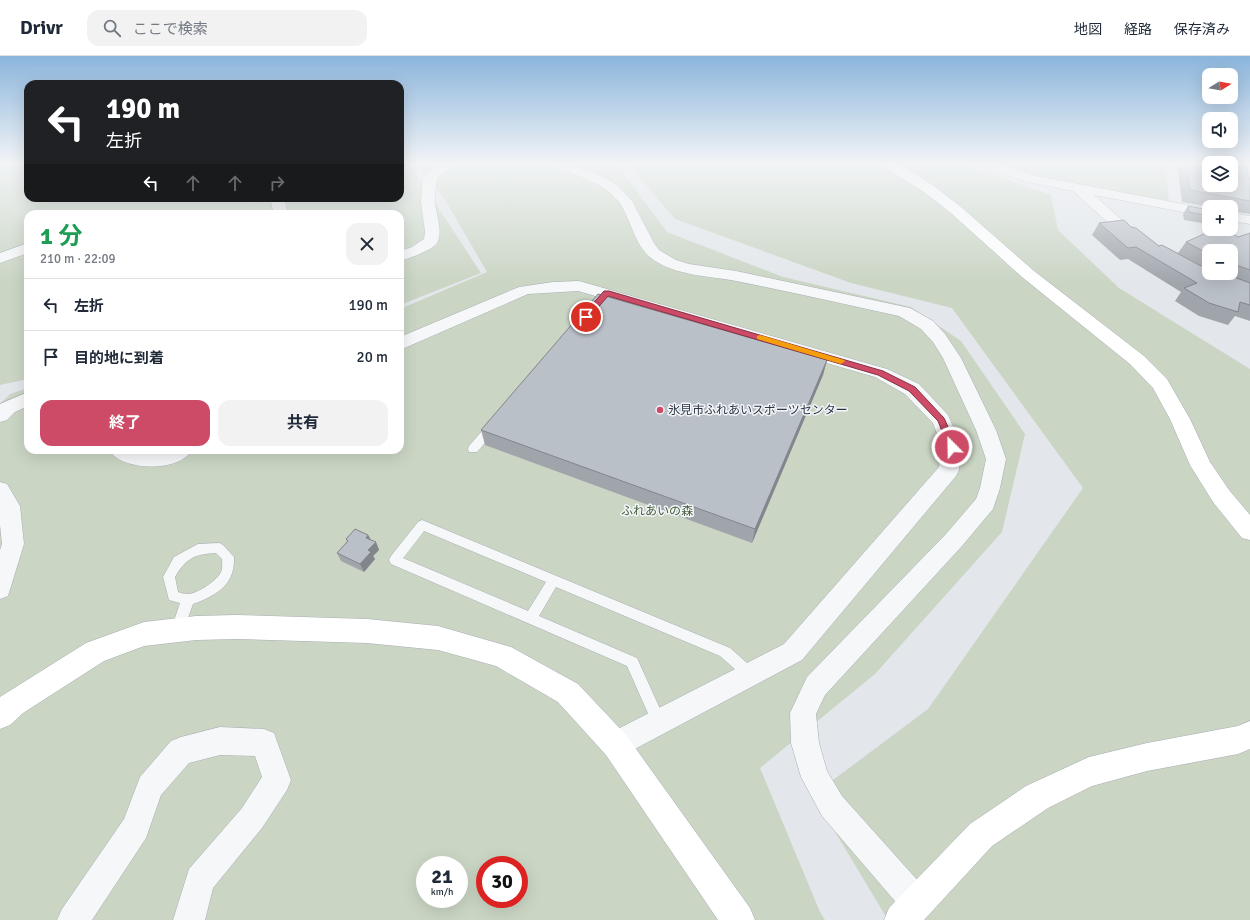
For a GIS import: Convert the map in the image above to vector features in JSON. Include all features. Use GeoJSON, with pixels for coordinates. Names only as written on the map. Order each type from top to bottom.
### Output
{"type":"FeatureCollection","features":[{"type":"Feature","properties":{"kind":"street"},"geometry":{"type":"LineString","coordinates":[[404,255],[417,250],[431,241],[432,232],[428,203]]}},
{"type":"Feature","properties":{"kind":"street"},"geometry":{"type":"LineString","coordinates":[[625,203],[639,232],[651,252],[661,259],[676,266],[713,272],[904,312],[927,325],[939,338],[952,358],[986,430],[996,459],[990,488],[985,503],[954,540],[816,686],[803,713],[805,743],[815,777],[832,806],[909,911],[981,835],[1037,797],[1089,772],[1147,757],[1238,740],[1250,735]]}},
{"type":"Feature","properties":{"kind":"street"},"geometry":{"type":"LineString","coordinates":[[947,203],[1028,274],[1137,360],[1160,384],[1180,419],[1201,465],[1221,496],[1250,531]]}},
{"type":"Feature","properties":{"kind":"street"},"geometry":{"type":"LineString","coordinates":[[1096,203],[1120,226],[1149,245]]}},
{"type":"Feature","properties":{"kind":"street"},"geometry":{"type":"LineString","coordinates":[[1160,203],[1202,212]]}},
{"type":"Feature","properties":{"kind":"street"},"geometry":{"type":"LineString","coordinates":[[1238,218],[1250,220]]}},
{"type":"Feature","properties":{"kind":"street"},"geometry":{"type":"LineString","coordinates":[[0,258],[24,249]]}},
{"type":"Feature","properties":{"kind":"street"},"geometry":{"type":"LineString","coordinates":[[404,342],[525,290],[579,286],[604,296],[881,373],[912,389],[941,420],[952,447],[949,470],[793,652],[616,745]]}},
{"type":"Feature","properties":{"kind":"street"},"geometry":{"type":"LineString","coordinates":[[0,415],[8,407],[24,401]]}},
{"type":"Feature","properties":{"kind":"street"},"geometry":{"type":"LineString","coordinates":[[127,454],[135,458],[157,461],[173,454]]}},
{"type":"Feature","properties":{"kind":"street"},"geometry":{"type":"LineString","coordinates":[[0,490],[9,506],[13,544],[0,589]]}},
{"type":"Feature","properties":{"kind":"street"},"geometry":{"type":"LineString","coordinates":[[0,715],[13,704],[95,652],[144,634],[176,630],[236,627],[367,631],[438,638],[502,656],[568,693],[616,745],[738,920]]}},
{"type":"Feature","properties":{"kind":"street"},"geometry":{"type":"LineString","coordinates":[[73,920],[136,828],[150,787],[181,751],[220,741],[264,744],[277,780],[252,818],[200,880],[189,920]]}},
{"type":"Feature","properties":{"kind":"lane"},"geometry":{"type":"LineString","coordinates":[[473,449],[498,419]]}},
{"type":"Feature","properties":{"kind":"lane"},"geometry":{"type":"LineString","coordinates":[[659,722],[632,662],[395,560],[422,525],[725,652],[750,674]]}},
{"type":"Feature","properties":{"kind":"lane"},"geometry":{"type":"LineString","coordinates":[[176,630],[188,600],[204,594],[217,586],[228,572],[228,556],[219,548],[198,549],[178,561],[169,577],[173,596],[188,600]]}},
{"type":"Feature","properties":{"kind":"lane"},"geometry":{"type":"LineString","coordinates":[[531,618],[554,580]]}},
{"type":"Feature","properties":{"kind":"green space"},"geometry":{"type":"Polygon","coordinates":[[[0,203],[435,203],[481,273],[404,303],[404,210],[24,210],[24,380],[0,385],[0,203]]]}},
{"type":"Feature","properties":{"kind":"green space","name":"ふれあいの森"},"geometry":{"type":"Polygon","coordinates":[[[447,203],[646,203],[667,232],[783,277],[911,307],[961,341],[1025,434],[1002,532],[875,674],[760,768],[820,912],[825,920],[0,920],[0,404],[10,394],[24,389],[24,454],[404,454],[404,307],[487,272],[447,203]]]}},
{"type":"Feature","properties":{"kind":"green space"},"geometry":{"type":"Polygon","coordinates":[[[662,203],[1053,203],[1058,230],[1119,288],[1250,369],[1250,920],[888,920],[813,795],[928,709],[1083,488],[952,308],[851,283],[675,219],[662,203]]]}},
{"type":"Feature","properties":{"kind":"building"},"geometry":{"type":"Polygon","coordinates":[[[1188,206],[1202,209],[1202,215],[1189,212],[1188,206]]]}},
{"type":"Feature","properties":{"kind":"building"},"geometry":{"type":"Polygon","coordinates":[[[1124,220],[1131,227],[1136,228],[1159,246],[1162,245],[1202,266],[1202,280],[1238,280],[1238,279],[1250,283],[1250,305],[1240,302],[1238,312],[1209,303],[1184,288],[1197,283],[1136,247],[1128,248],[1099,223],[1124,220]]]}},
{"type":"Feature","properties":{"kind":"building"},"geometry":{"type":"Polygon","coordinates":[[[1250,233],[1250,270],[1238,266],[1238,244],[1202,244],[1202,250],[1186,242],[1202,235],[1238,237],[1250,233]]]}},
{"type":"Feature","properties":{"kind":"building","name":"氷見市ふれあいスポーツセンター"},"geometry":{"type":"Polygon","coordinates":[[[598,294],[827,360],[755,529],[481,430],[598,294]]]}},
{"type":"Feature","properties":{"kind":"building"},"geometry":{"type":"Polygon","coordinates":[[[355,529],[368,535],[366,538],[376,542],[368,550],[371,552],[360,564],[337,553],[348,541],[346,539],[355,529]]]}},
{"type":"Feature","properties":{"kind":"slow traffic"},"geometry":{"type":"LineString","coordinates":[[760,338],[841,361]]}},
{"type":"Feature","properties":{"kind":"place","name":"氷見市ふれあいスポーツセンター"},"geometry":{"type":"Point","coordinates":[660,410]}},
{"type":"Feature","properties":{"kind":"route"},"geometry":{"type":"LineString","coordinates":[[586,317],[606,293],[881,373],[912,389],[941,420],[952,447]]}}]}
